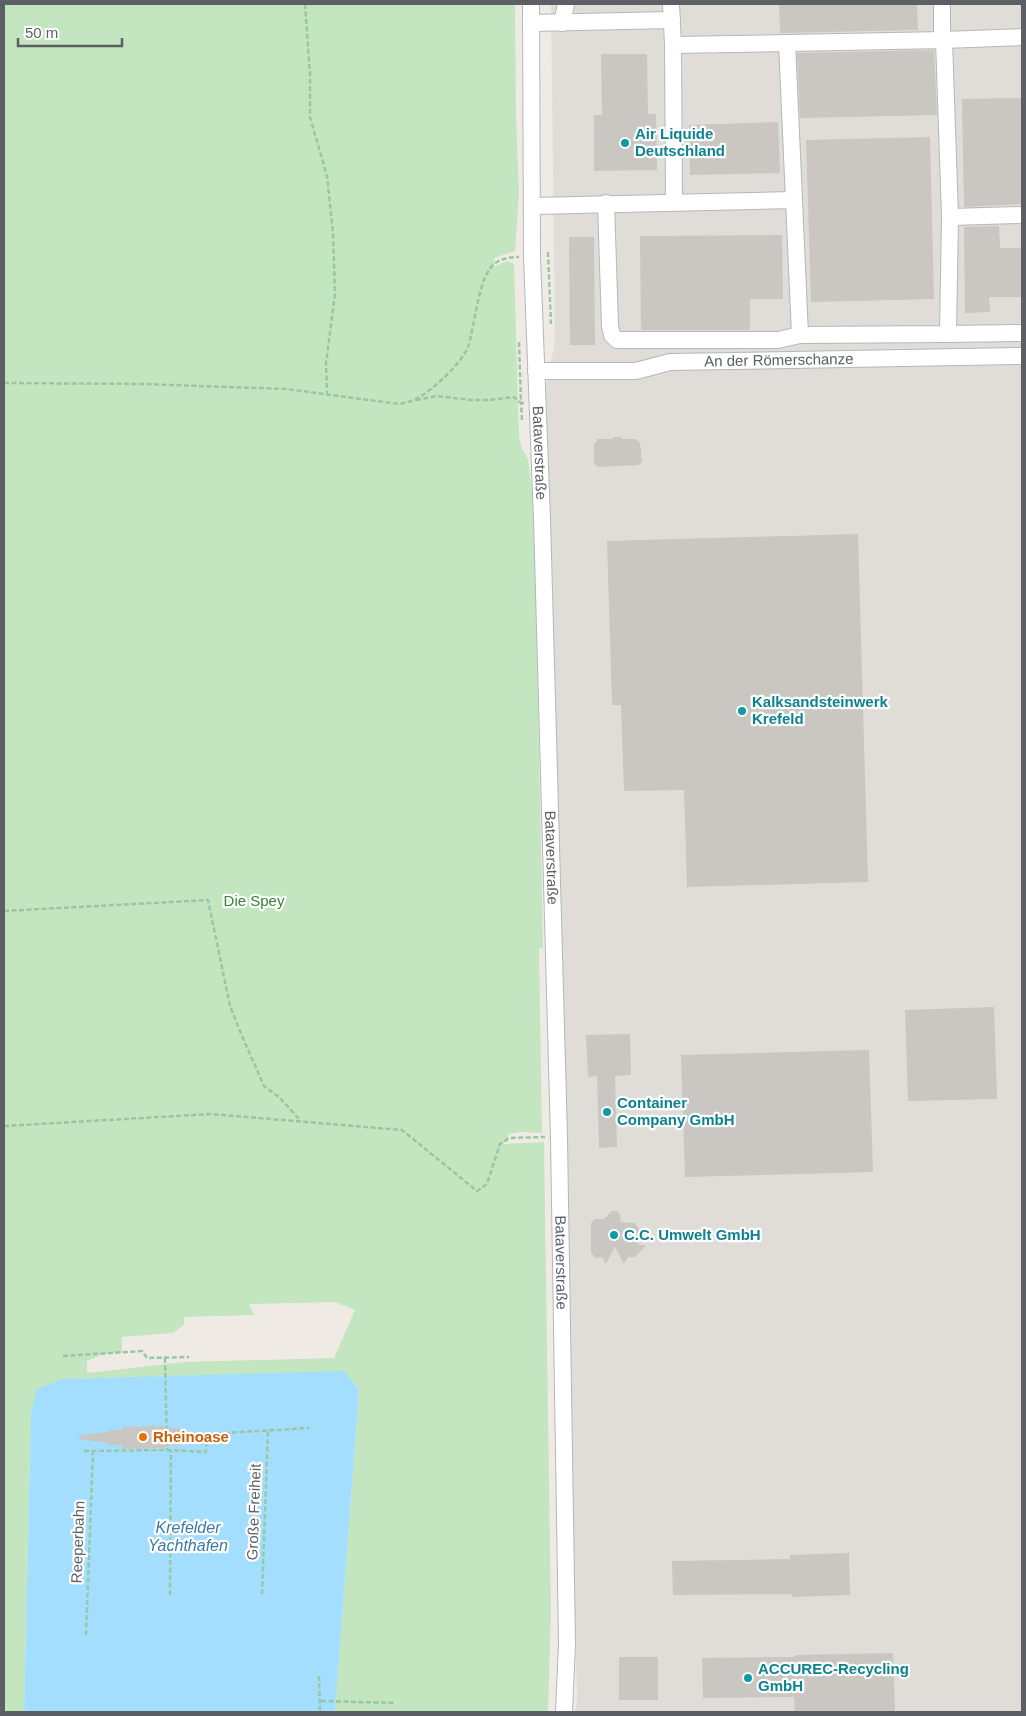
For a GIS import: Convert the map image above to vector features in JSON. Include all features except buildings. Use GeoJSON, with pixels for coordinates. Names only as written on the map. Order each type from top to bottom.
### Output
{"type":"FeatureCollection","features":[{"type":"Feature","properties":{"kind":"street","name":"Bataverstraße"},"geometry":{"type":"LineString","coordinates":[[531,4],[532,257],[559,1137],[567,1644],[564,1712]]}},
{"type":"Feature","properties":{"kind":"street"},"geometry":{"type":"LineString","coordinates":[[562,23],[566,4]]}},
{"type":"Feature","properties":{"kind":"street"},"geometry":{"type":"LineString","coordinates":[[942,4],[950,217],[948,334]]}},
{"type":"Feature","properties":{"kind":"street"},"geometry":{"type":"LineString","coordinates":[[531,23],[562,23],[672,12],[674,202]]}},
{"type":"Feature","properties":{"kind":"street"},"geometry":{"type":"LineString","coordinates":[[673,45],[1022,37]]}},
{"type":"Feature","properties":{"kind":"street"},"geometry":{"type":"LineString","coordinates":[[787,43],[800,335]]}},
{"type":"Feature","properties":{"kind":"street"},"geometry":{"type":"LineString","coordinates":[[533,206],[794,200]]}},
{"type":"Feature","properties":{"kind":"street"},"geometry":{"type":"LineString","coordinates":[[606,203],[610,326],[612,335],[617,340],[778,340],[800,335],[1022,333]]}},
{"type":"Feature","properties":{"kind":"street"},"geometry":{"type":"LineString","coordinates":[[950,217],[1022,216]]}},
{"type":"Feature","properties":{"kind":"street","name":"An der Römerschanze"},"geometry":{"type":"LineString","coordinates":[[536,371],[636,371],[670,362],[1022,356]]}},
{"type":"Feature","properties":{"kind":"path"},"geometry":{"type":"LineString","coordinates":[[305,4],[310,74],[310,118],[327,176],[333,233],[335,294],[326,363],[327,393]]}},
{"type":"Feature","properties":{"kind":"path"},"geometry":{"type":"LineString","coordinates":[[414,400],[450,372],[468,349],[485,275],[495,263],[506,258],[532,257]]}},
{"type":"Feature","properties":{"kind":"path"},"geometry":{"type":"LineString","coordinates":[[4,383],[286,388],[399,404],[437,396],[471,400],[490,400],[514,396],[521,403]]}},
{"type":"Feature","properties":{"kind":"path"},"geometry":{"type":"LineString","coordinates":[[4,912],[208,900],[230,1006],[242,1036],[264,1086],[279,1097],[302,1122]]}},
{"type":"Feature","properties":{"kind":"path"},"geometry":{"type":"LineString","coordinates":[[4,1126],[211,1114],[402,1130],[477,1191],[488,1184],[500,1144],[509,1138],[559,1137]]}},
{"type":"Feature","properties":{"kind":"path"},"geometry":{"type":"LineString","coordinates":[[63,1356],[142,1351],[147,1358],[189,1357]]}},
{"type":"Feature","properties":{"kind":"path"},"geometry":{"type":"LineString","coordinates":[[165,1358],[169,1450],[170,1595]]}},
{"type":"Feature","properties":{"kind":"path"},"geometry":{"type":"LineString","coordinates":[[84,1451],[169,1450],[206,1452],[207,1434],[309,1428]]}},
{"type":"Feature","properties":{"kind":"path","name":"Große Freiheit"},"geometry":{"type":"LineString","coordinates":[[262,1594],[268,1430]]}},
{"type":"Feature","properties":{"kind":"path","name":"Reeperbahn"},"geometry":{"type":"LineString","coordinates":[[86,1635],[92,1451]]}},
{"type":"Feature","properties":{"kind":"path"},"geometry":{"type":"LineString","coordinates":[[318,1676],[321,1701],[320,1712]]}},
{"type":"Feature","properties":{"kind":"path"},"geometry":{"type":"LineString","coordinates":[[321,1701],[396,1703]]}},
{"type":"Feature","properties":{"kind":"shaded area"},"geometry":{"type":"Polygon","coordinates":[[[551,4],[1022,4],[1022,1712],[575,1712],[577,1700],[546,384],[555,343],[551,4]]]}},
{"type":"Feature","properties":{"kind":"green space","name":"Die Spey"},"geometry":{"type":"Polygon","coordinates":[[[4,4],[515,4],[519,193],[515,251],[494,258],[494,267],[506,261],[514,264],[519,437],[522,449],[528,459],[534,507],[543,948],[539,949],[542,1133],[521,1132],[508,1134],[508,1142],[504,1142],[504,1144],[544,1142],[551,1613],[548,1712],[335,1712],[359,1390],[344,1372],[62,1379],[31,1413],[24,1712],[4,1712],[4,4]],[[335,1302],[249,1304],[254,1315],[184,1317],[184,1325],[173,1333],[122,1337],[122,1353],[104,1354],[87,1361],[87,1373],[184,1362],[334,1358],[355,1310],[335,1302]]]}},
{"type":"Feature","properties":{"kind":"water","name":"Krefelder Yachthafen"},"geometry":{"type":"Polygon","coordinates":[[[344,1371],[359,1390],[335,1712],[24,1712],[31,1413],[37,1389],[62,1379],[344,1371]]]}},
{"type":"Feature","properties":{"kind":"place","name":"Air Liquide Deutschland"},"geometry":{"type":"Point","coordinates":[625,143]}},
{"type":"Feature","properties":{"kind":"place","name":"Kalksandsteinwerk Krefeld"},"geometry":{"type":"Point","coordinates":[742,711]}},
{"type":"Feature","properties":{"kind":"place","name":"Container Company GmbH"},"geometry":{"type":"Point","coordinates":[607,1112]}},
{"type":"Feature","properties":{"kind":"place","name":"C.C. Umwelt GmbH"},"geometry":{"type":"Point","coordinates":[614,1235]}},
{"type":"Feature","properties":{"kind":"place","name":"Rheinoase"},"geometry":{"type":"Point","coordinates":[143,1437]}},
{"type":"Feature","properties":{"kind":"place","name":"ACCUREC-Recycling GmbH"},"geometry":{"type":"Point","coordinates":[748,1678]}}]}
